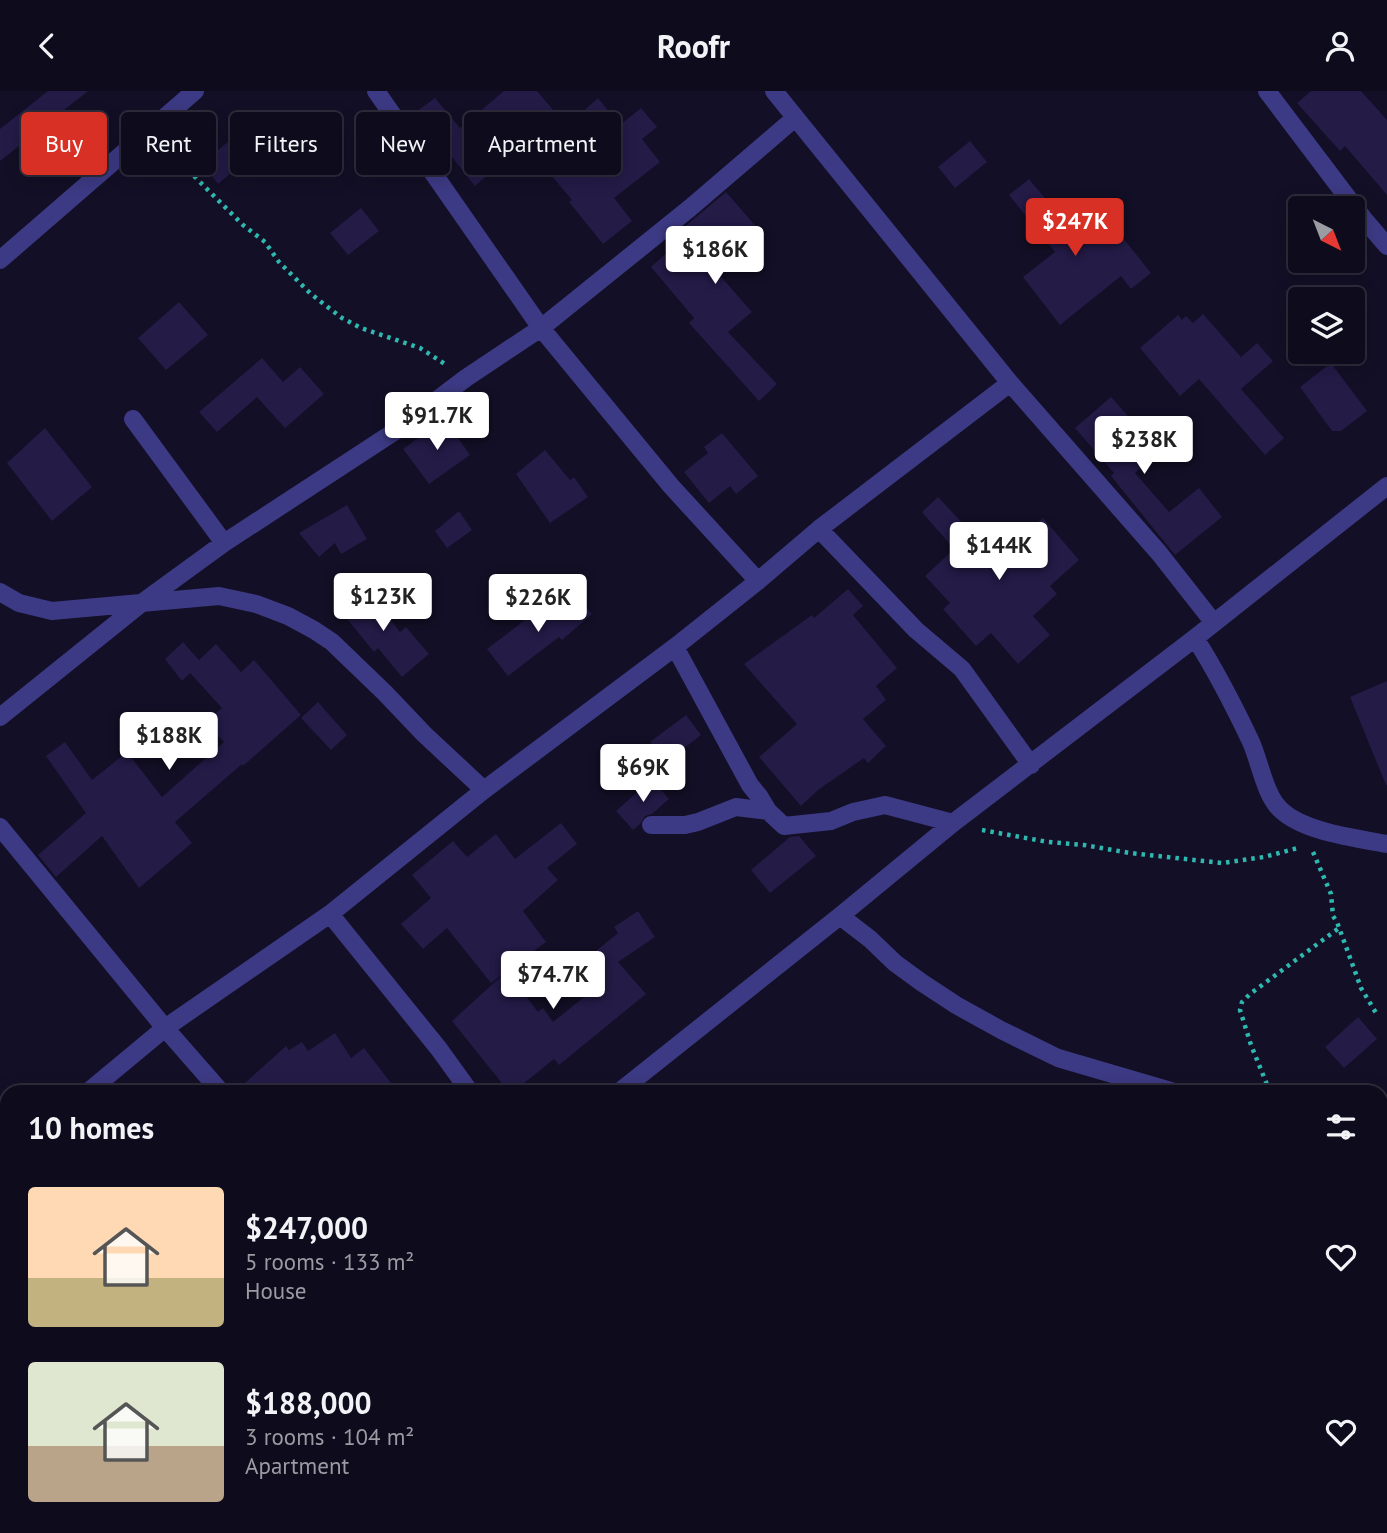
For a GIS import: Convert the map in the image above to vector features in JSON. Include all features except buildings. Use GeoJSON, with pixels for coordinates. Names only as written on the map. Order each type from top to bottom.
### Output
{"type":"FeatureCollection","features":[{"type":"Feature","properties":{"kind":"street"},"geometry":{"type":"LineString","coordinates":[[171,112],[195,91]]}},
{"type":"Feature","properties":{"kind":"street"},"geometry":{"type":"LineString","coordinates":[[376,91],[541,328],[671,486],[758,581]]}},
{"type":"Feature","properties":{"kind":"street"},"geometry":{"type":"LineString","coordinates":[[774,91],[1010,383],[1159,553],[1213,623]]}},
{"type":"Feature","properties":{"kind":"street"},"geometry":{"type":"LineString","coordinates":[[1266,91],[1387,246]]}},
{"type":"Feature","properties":{"kind":"street"},"geometry":{"type":"LineString","coordinates":[[0,717],[143,601],[224,543],[400,428],[466,378],[541,328],[690,208],[795,118]]}},
{"type":"Feature","properties":{"kind":"street"},"geometry":{"type":"LineString","coordinates":[[0,261],[121,155]]}},
{"type":"Feature","properties":{"kind":"street"},"geometry":{"type":"LineString","coordinates":[[96,1085],[164,1028],[330,914],[484,790],[675,647],[819,529],[1010,383]]}},
{"type":"Feature","properties":{"kind":"street"},"geometry":{"type":"LineString","coordinates":[[133,419],[224,543]]}},
{"type":"Feature","properties":{"kind":"street"},"geometry":{"type":"LineString","coordinates":[[628,1085],[841,916],[953,823],[1195,638],[1387,486]]}},
{"type":"Feature","properties":{"kind":"street"},"geometry":{"type":"LineString","coordinates":[[819,529],[916,630],[962,669],[1031,765]]}},
{"type":"Feature","properties":{"kind":"street"},"geometry":{"type":"LineString","coordinates":[[0,592],[19,603],[52,611],[219,596],[256,604],[288,617],[314,630],[346,654],[484,790]]}},
{"type":"Feature","properties":{"kind":"street"},"geometry":{"type":"LineString","coordinates":[[1195,638],[1214,669],[1252,745],[1271,798],[1280,810],[1297,821],[1335,835],[1387,844]]}},
{"type":"Feature","properties":{"kind":"street"},"geometry":{"type":"LineString","coordinates":[[675,647],[750,785],[768,811],[784,826],[831,821],[853,812],[885,805],[953,823]]}},
{"type":"Feature","properties":{"kind":"street"},"geometry":{"type":"LineString","coordinates":[[651,825],[685,825],[736,807],[768,811]]}},
{"type":"Feature","properties":{"kind":"street"},"geometry":{"type":"LineString","coordinates":[[0,827],[164,1028],[215,1085]]}},
{"type":"Feature","properties":{"kind":"street"},"geometry":{"type":"LineString","coordinates":[[330,914],[465,1085]]}},
{"type":"Feature","properties":{"kind":"street"},"geometry":{"type":"LineString","coordinates":[[841,916],[921,982],[1001,1030],[1058,1058],[1150,1085]]}},
{"type":"Feature","properties":{"kind":"path"},"geometry":{"type":"LineString","coordinates":[[193,175],[243,225],[265,242],[279,262],[310,293],[342,318],[361,328],[420,348],[466,378]]}},
{"type":"Feature","properties":{"kind":"path"},"geometry":{"type":"LineString","coordinates":[[953,823],[1048,842],[1222,863],[1310,845],[1331,894],[1333,916],[1361,988],[1376,1013]]}},
{"type":"Feature","properties":{"kind":"path"},"geometry":{"type":"LineString","coordinates":[[1267,1085],[1240,1006],[1260,986],[1339,928]]}}]}
